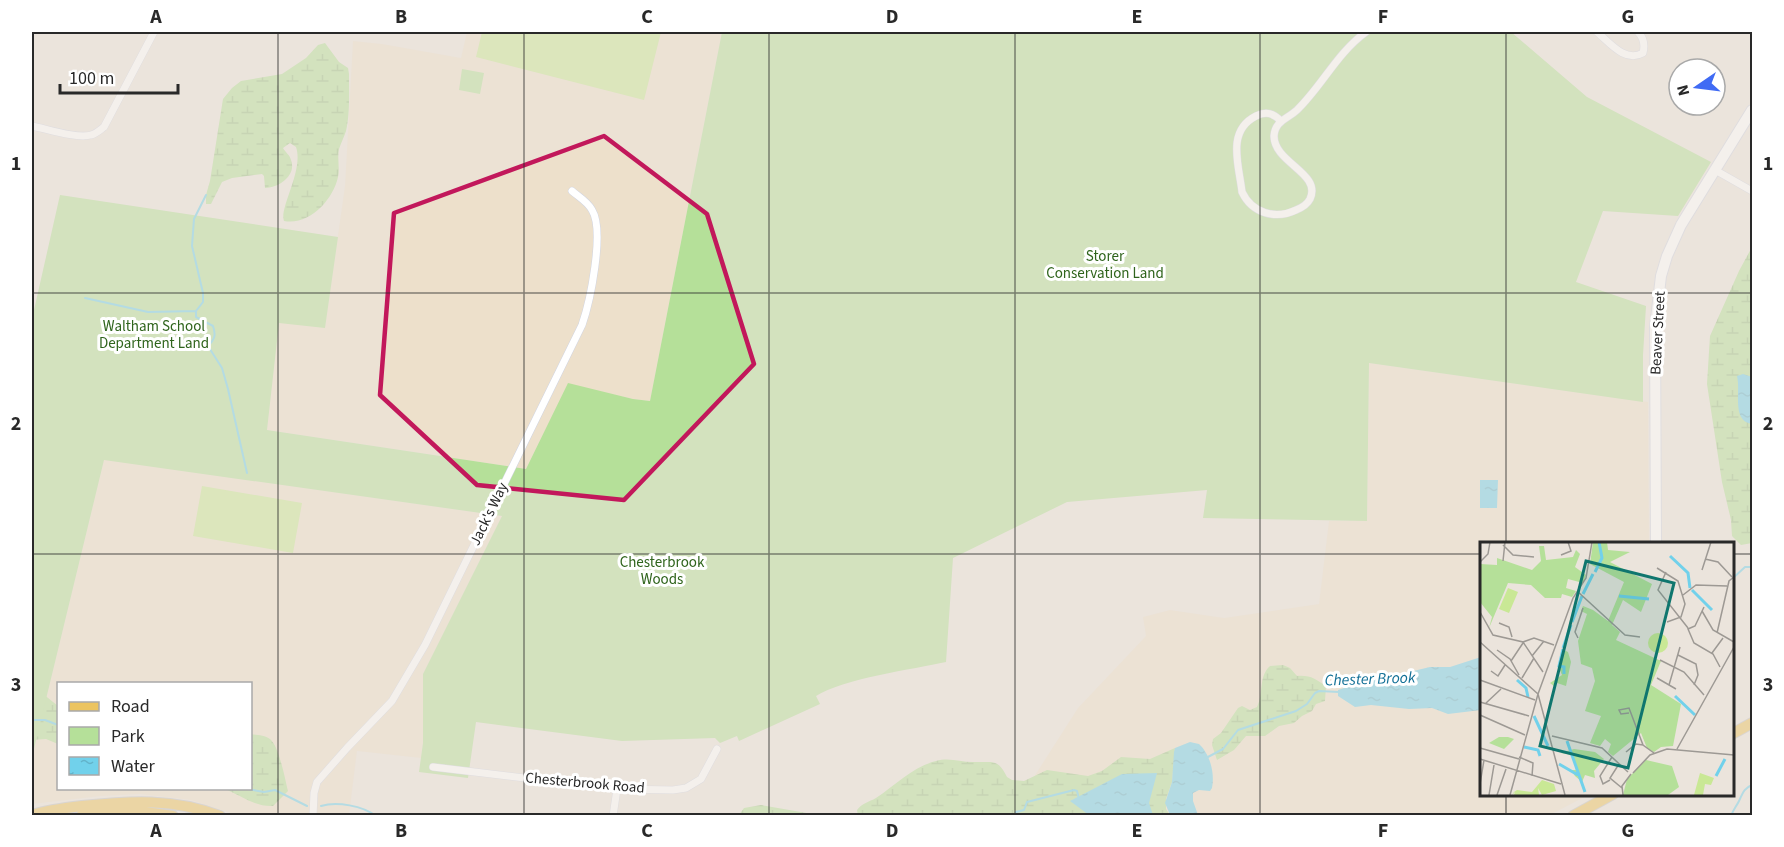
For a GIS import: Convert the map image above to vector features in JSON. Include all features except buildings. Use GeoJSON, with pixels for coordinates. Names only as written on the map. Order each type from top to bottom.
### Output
{"type":"FeatureCollection","features":[{"type":"Feature","properties":{"kind":"main road","name":"Beaver Street"},"geometry":{"type":"LineString","coordinates":[[1656,542],[1655,343],[1658,296],[1664,266],[1673,242],[1752,110]]}},
{"type":"Feature","properties":{"kind":"main road"},"geometry":{"type":"LineString","coordinates":[[1733,733],[1752,723]]}},
{"type":"Feature","properties":{"kind":"main road"},"geometry":{"type":"LineString","coordinates":[[1573,816],[1611,796]]}},
{"type":"Feature","properties":{"kind":"main road"},"geometry":{"type":"LineString","coordinates":[[32,815],[51,810],[146,801],[185,805],[220,816]]}},
{"type":"Feature","properties":{"kind":"main road"},"geometry":{"type":"LineString","coordinates":[[81,816],[137,811],[173,816]]}},
{"type":"Feature","properties":{"kind":"street"},"geometry":{"type":"LineString","coordinates":[[32,126],[81,135],[97,133],[104,127],[154,32]]}},
{"type":"Feature","properties":{"kind":"street"},"geometry":{"type":"LineString","coordinates":[[1281,121],[1275,115],[1260,114],[1245,124],[1236,138],[1242,192],[1246,200],[1254,208],[1278,215],[1290,213],[1306,204],[1311,198],[1311,189],[1303,173],[1278,151],[1274,135],[1276,127],[1306,101],[1344,51],[1366,32]]}},
{"type":"Feature","properties":{"kind":"street"},"geometry":{"type":"LineString","coordinates":[[1597,32],[1624,55],[1631,57],[1643,53],[1645,48],[1644,40],[1638,32]]}},
{"type":"Feature","properties":{"kind":"street"},"geometry":{"type":"LineString","coordinates":[[1715,170],[1752,190]]}},
{"type":"Feature","properties":{"kind":"street","name":"Jack's Way"},"geometry":{"type":"LineString","coordinates":[[312,816],[317,782],[381,714],[403,685],[425,645],[582,325],[593,274],[598,231],[592,209],[572,191]]}},
{"type":"Feature","properties":{"kind":"street","name":"Chesterbrook Road"},"geometry":{"type":"LineString","coordinates":[[433,767],[617,789],[673,790],[686,788],[700,779],[717,749]]}},
{"type":"Feature","properties":{"kind":"street"},"geometry":{"type":"LineString","coordinates":[[613,816],[617,789]]}},
{"type":"Feature","properties":{"kind":"highlighted area"},"geometry":{"type":"Polygon","coordinates":[[[604,136],[707,214],[754,364],[624,500],[477,485],[380,395],[394,213],[604,136]]]}},
{"type":"Feature","properties":{"kind":"shaded area"},"geometry":{"type":"Polygon","coordinates":[[[467,32],[722,32],[650,401],[568,384],[526,469],[267,430],[279,322],[325,327],[345,186],[353,41],[461,58],[467,32]]]}},
{"type":"Feature","properties":{"kind":"shaded area"},"geometry":{"type":"Polygon","coordinates":[[[1369,363],[1648,402],[1649,542],[1480,542],[1480,796],[1586,796],[1548,816],[1009,816],[1078,708],[1146,636],[1143,617],[1170,610],[1224,618],[1319,604],[1329,521],[1367,521],[1369,363]]]}},
{"type":"Feature","properties":{"kind":"shaded area"},"geometry":{"type":"Polygon","coordinates":[[[104,459],[502,516],[423,674],[421,758],[357,751],[349,815],[236,815],[191,800],[140,794],[32,804],[32,757],[104,459]]]}},
{"type":"Feature","properties":{"kind":"green space"},"geometry":{"type":"Polygon","coordinates":[[[482,32],[661,32],[644,100],[476,57],[482,32]]]}},
{"type":"Feature","properties":{"kind":"green space","name":"Storer Conservation Land"},"geometry":{"type":"Polygon","coordinates":[[[722,32],[1511,32],[1587,97],[1711,162],[1678,216],[1603,211],[1576,282],[1646,306],[1643,402],[1369,363],[1367,521],[1203,518],[1207,490],[1067,502],[953,558],[946,662],[843,684],[816,696],[820,704],[739,741],[737,736],[720,743],[715,738],[622,741],[476,722],[468,778],[419,772],[423,743],[423,674],[502,516],[104,460],[32,757],[32,319],[60,195],[338,237],[325,328],[279,323],[267,430],[526,469],[568,383],[650,401],[722,32]]]}},
{"type":"Feature","properties":{"kind":"green space"},"geometry":{"type":"Polygon","coordinates":[[[325,43],[339,62],[348,68],[349,74],[346,131],[339,149],[338,177],[331,194],[311,215],[293,221],[284,221],[283,215],[298,156],[296,147],[290,143],[283,148],[290,158],[291,171],[281,183],[265,188],[262,174],[232,178],[222,182],[211,204],[206,204],[223,99],[241,81],[282,74],[306,58],[318,45],[325,43]]]}},
{"type":"Feature","properties":{"kind":"green space"},"geometry":{"type":"Polygon","coordinates":[[[462,69],[484,73],[480,94],[459,90],[462,69]]]}},
{"type":"Feature","properties":{"kind":"green space"},"geometry":{"type":"Polygon","coordinates":[[[1752,247],[1752,543],[1741,545],[1732,536],[1707,384],[1710,336],[1752,247]]]}},
{"type":"Feature","properties":{"kind":"green space"},"geometry":{"type":"Polygon","coordinates":[[[202,486],[302,503],[293,553],[193,536],[202,486]]]}},
{"type":"Feature","properties":{"kind":"green space"},"geometry":{"type":"Polygon","coordinates":[[[1283,665],[1290,668],[1297,676],[1316,679],[1326,686],[1325,701],[1316,704],[1312,711],[1294,723],[1279,726],[1265,736],[1246,736],[1234,750],[1217,760],[1212,745],[1213,739],[1221,733],[1238,708],[1242,706],[1250,710],[1257,707],[1266,670],[1270,666],[1283,665]]]}},
{"type":"Feature","properties":{"kind":"green space"},"geometry":{"type":"Polygon","coordinates":[[[32,685],[57,705],[57,744],[46,739],[32,740],[32,685]]]}},
{"type":"Feature","properties":{"kind":"green space"},"geometry":{"type":"Polygon","coordinates":[[[252,734],[263,736],[273,743],[288,791],[273,806],[254,803],[227,790],[252,790],[252,734]]]}},
{"type":"Feature","properties":{"kind":"green space"},"geometry":{"type":"Polygon","coordinates":[[[1175,748],[1172,782],[1166,799],[1166,809],[1170,815],[1099,816],[1088,813],[1079,816],[858,816],[857,810],[863,804],[876,798],[919,767],[941,760],[993,762],[1000,766],[1007,777],[1024,781],[1047,770],[1088,776],[1102,771],[1121,757],[1150,759],[1175,748]]]}},
{"type":"Feature","properties":{"kind":"green space"},"geometry":{"type":"Polygon","coordinates":[[[761,805],[818,815],[739,815],[744,808],[761,805]]]}},
{"type":"Feature","properties":{"kind":"water"},"geometry":{"type":"Polygon","coordinates":[[[1743,374],[1752,377],[1752,424],[1745,422],[1739,411],[1737,376],[1743,374]]]}},
{"type":"Feature","properties":{"kind":"water"},"geometry":{"type":"Polygon","coordinates":[[[1480,480],[1498,480],[1497,508],[1480,508],[1480,480]]]}},
{"type":"Feature","properties":{"kind":"water"},"geometry":{"type":"Polygon","coordinates":[[[1480,657],[1480,710],[1448,714],[1432,708],[1409,709],[1371,705],[1355,707],[1338,696],[1338,690],[1387,674],[1401,674],[1430,667],[1450,667],[1480,657]]]}},
{"type":"Feature","properties":{"kind":"water"},"geometry":{"type":"Polygon","coordinates":[[[1190,742],[1199,744],[1209,758],[1213,776],[1212,788],[1210,791],[1199,790],[1193,793],[1198,815],[1170,815],[1165,803],[1172,782],[1175,748],[1190,742]]]}},
{"type":"Feature","properties":{"kind":"water"},"geometry":{"type":"Polygon","coordinates":[[[1157,773],[1149,803],[1153,815],[1089,815],[1070,801],[1122,774],[1157,773]]]}},
{"type":"Feature","properties":{"kind":"waterway"},"geometry":{"type":"LineString","coordinates":[[206,195],[194,219],[192,246],[203,293],[203,302],[196,311],[196,317],[213,326],[214,337],[208,346],[222,368],[247,473]]}},
{"type":"Feature","properties":{"kind":"waterway"},"geometry":{"type":"LineString","coordinates":[[85,298],[148,312],[196,311]]}},
{"type":"Feature","properties":{"kind":"waterway","name":"Chester Brook"},"geometry":{"type":"LineString","coordinates":[[1733,578],[1745,567],[1752,567]]}},
{"type":"Feature","properties":{"kind":"waterway","name":"Chester Brook"},"geometry":{"type":"LineString","coordinates":[[1206,758],[1223,749],[1238,730],[1296,711],[1307,704],[1319,691],[1339,692]]}},
{"type":"Feature","properties":{"kind":"waterway","name":"Chester Brook"},"geometry":{"type":"LineString","coordinates":[[32,720],[45,720],[57,725]]}},
{"type":"Feature","properties":{"kind":"waterway"},"geometry":{"type":"LineString","coordinates":[[1731,816],[1744,792],[1752,785]]}},
{"type":"Feature","properties":{"kind":"waterway","name":"Chester Brook"},"geometry":{"type":"LineString","coordinates":[[252,790],[264,792],[275,790],[307,806]]}},
{"type":"Feature","properties":{"kind":"waterway","name":"Chester Brook"},"geometry":{"type":"LineString","coordinates":[[1017,816],[1016,812],[1024,810],[1027,802],[1074,790],[1077,791],[1079,799]]}},
{"type":"Feature","properties":{"kind":"waterway","name":"Chester Brook"},"geometry":{"type":"LineString","coordinates":[[321,806],[350,805],[376,816]]}},
{"type":"Feature","properties":{"kind":"park label","name":"Waltham School Department Land"},"geometry":{"type":"Point","coordinates":[154,334]}},
{"type":"Feature","properties":{"kind":"park label","name":"Chesterbrook Woods"},"geometry":{"type":"Point","coordinates":[662,570]}}]}
